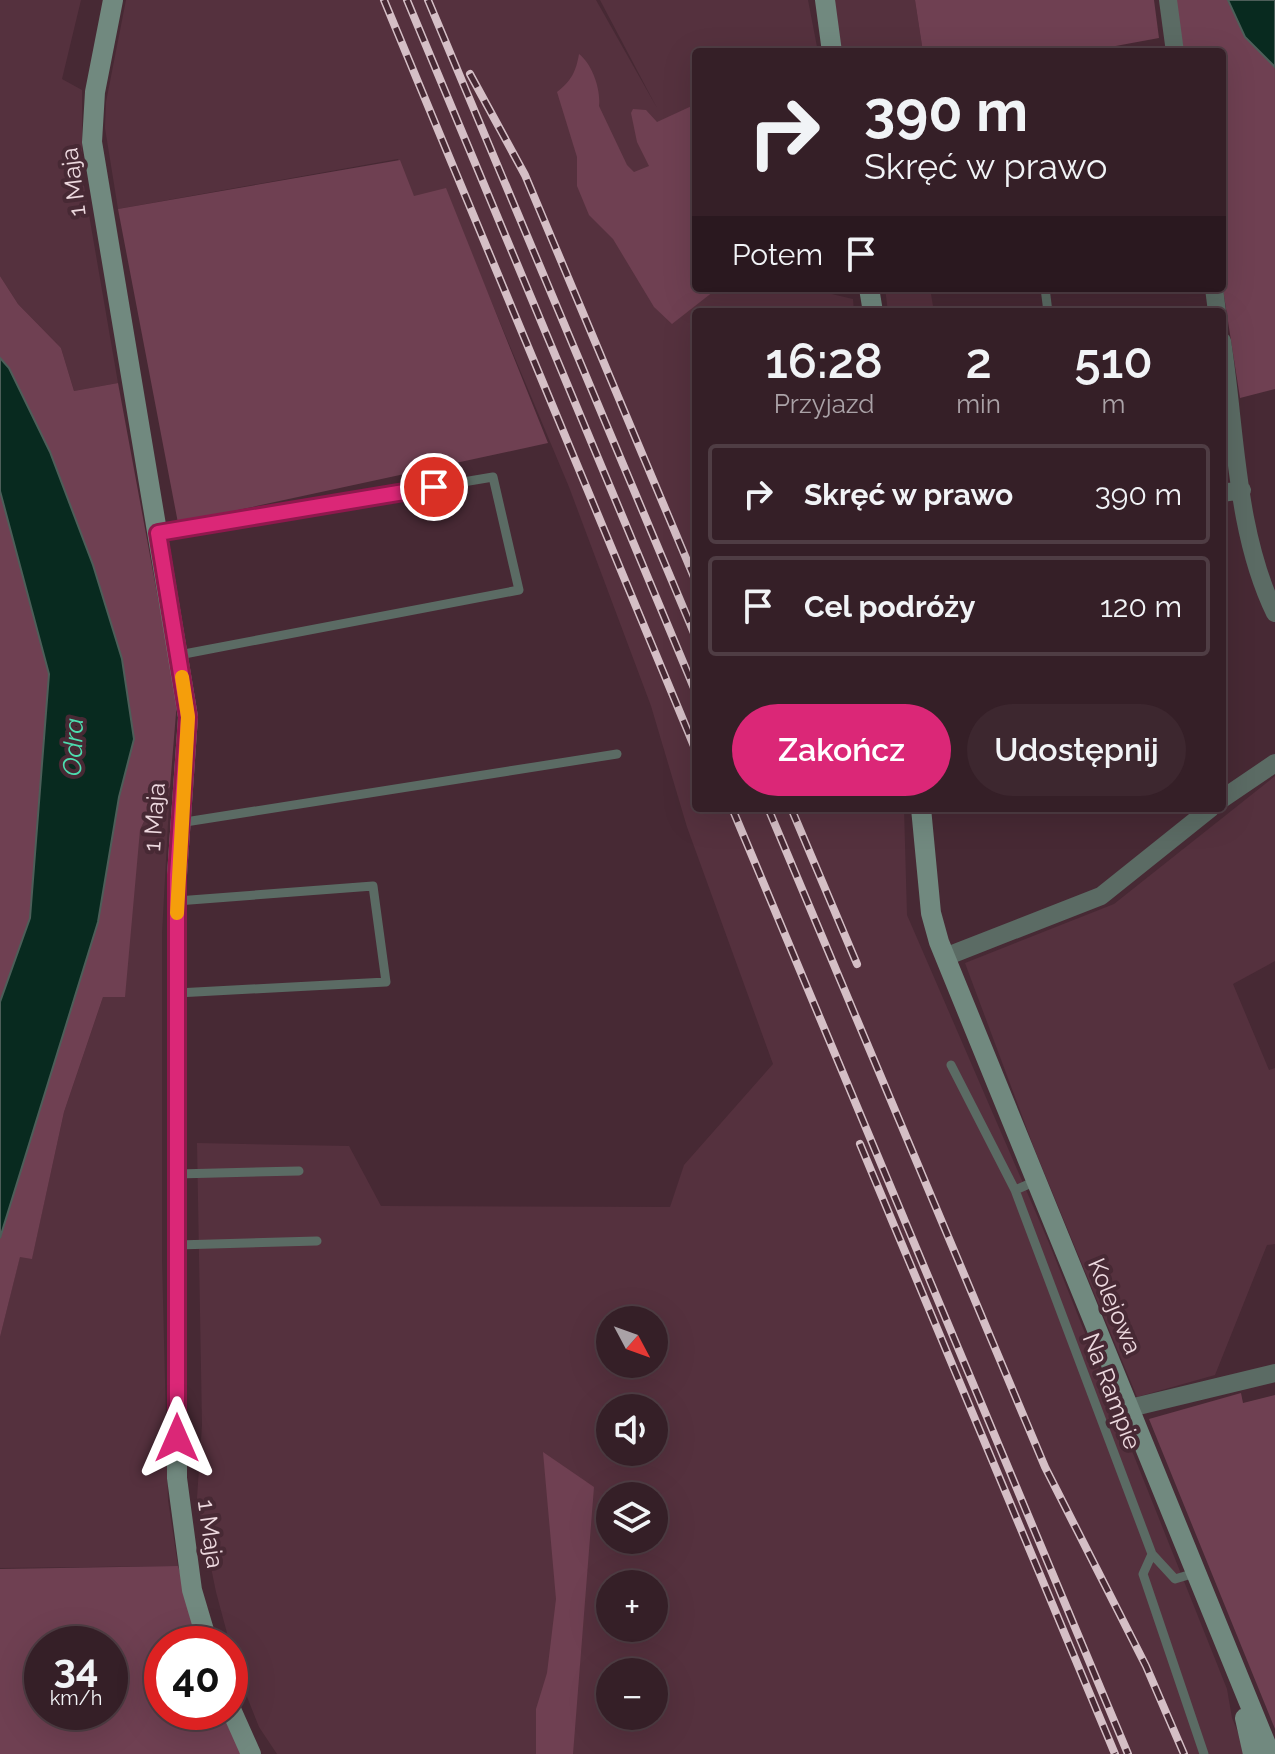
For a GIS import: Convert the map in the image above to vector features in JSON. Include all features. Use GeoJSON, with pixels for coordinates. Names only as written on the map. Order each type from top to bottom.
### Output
{"type":"FeatureCollection","features":[{"type":"Feature","properties":{"kind":"street","name":"1 Maja"},"geometry":{"type":"LineString","coordinates":[[113,0],[95,92],[92,142],[188,717],[179,823],[177,901],[177,1478],[192,1590],[203,1626]]}},
{"type":"Feature","properties":{"kind":"street"},"geometry":{"type":"LineString","coordinates":[[825,0],[831,48]]}},
{"type":"Feature","properties":{"kind":"street"},"geometry":{"type":"LineString","coordinates":[[1168,0],[1174,48]]}},
{"type":"Feature","properties":{"kind":"street"},"geometry":{"type":"LineString","coordinates":[[1226,371],[1242,490],[1257,567],[1275,613]]}},
{"type":"Feature","properties":{"kind":"street"},"geometry":{"type":"LineString","coordinates":[[1226,492],[1242,490]]}},
{"type":"Feature","properties":{"kind":"street"},"geometry":{"type":"LineString","coordinates":[[1226,796],[1275,763]]}},
{"type":"Feature","properties":{"kind":"street","name":"Kolejowa"},"geometry":{"type":"LineString","coordinates":[[921,812],[931,913],[945,957],[1270,1754]]}},
{"type":"Feature","properties":{"kind":"street"},"geometry":{"type":"LineString","coordinates":[[945,957],[1101,896],[1206,812]]}},
{"type":"Feature","properties":{"kind":"street"},"geometry":{"type":"LineString","coordinates":[[1130,1408],[1275,1373]]}},
{"type":"Feature","properties":{"kind":"street","name":"Kolejowa"},"geometry":{"type":"LineString","coordinates":[[1237,1675],[1253,1754]]}},
{"type":"Feature","properties":{"kind":"street"},"geometry":{"type":"LineString","coordinates":[[240,1730],[251,1754]]}},
{"type":"Feature","properties":{"kind":"lane"},"geometry":{"type":"LineString","coordinates":[[158,533],[493,477],[519,590],[179,655]]}},
{"type":"Feature","properties":{"kind":"lane"},"geometry":{"type":"LineString","coordinates":[[179,823],[617,754]]}},
{"type":"Feature","properties":{"kind":"lane"},"geometry":{"type":"LineString","coordinates":[[177,901],[373,886],[386,982],[177,993]]}},
{"type":"Feature","properties":{"kind":"lane","name":"Na Rampie"},"geometry":{"type":"LineString","coordinates":[[951,1065],[1015,1190],[1152,1554]]}},
{"type":"Feature","properties":{"kind":"lane"},"geometry":{"type":"LineString","coordinates":[[177,1174],[299,1171]]}},
{"type":"Feature","properties":{"kind":"lane"},"geometry":{"type":"LineString","coordinates":[[1015,1190],[1036,1181]]}},
{"type":"Feature","properties":{"kind":"lane"},"geometry":{"type":"LineString","coordinates":[[177,1245],[317,1241]]}},
{"type":"Feature","properties":{"kind":"lane"},"geometry":{"type":"LineString","coordinates":[[1195,1573],[1175,1579],[1152,1554],[1143,1574],[1204,1754]]}},
{"type":"Feature","properties":{"kind":"shaded area"},"geometry":{"type":"Polygon","coordinates":[[[0,0],[81,0],[62,79],[82,90],[82,174],[118,383],[74,391],[61,348],[18,304],[0,276],[0,0]]]}},
{"type":"Feature","properties":{"kind":"shaded area"},"geometry":{"type":"Polygon","coordinates":[[[126,0],[596,0],[657,108],[600,0],[808,0],[817,48],[692,48],[692,292],[823,292],[853,299],[854,308],[692,308],[692,812],[904,812],[907,915],[1049,1243],[1227,1689],[1232,1718],[1247,1754],[277,1754],[259,1727],[248,1699],[248,1626],[225,1626],[197,1498],[202,1425],[197,1143],[349,1146],[381,1206],[670,1207],[684,1165],[773,1064],[687,827],[651,706],[569,487],[445,191],[414,197],[398,159],[118,209],[105,128],[106,102],[126,0]]]}},
{"type":"Feature","properties":{"kind":"shaded area"},"geometry":{"type":"Polygon","coordinates":[[[833,0],[915,0],[922,48],[841,48],[833,0]]]}},
{"type":"Feature","properties":{"kind":"shaded area"},"geometry":{"type":"Polygon","coordinates":[[[915,0],[1154,0],[1159,38],[1105,48],[922,48],[915,0]]]}},
{"type":"Feature","properties":{"kind":"shaded area"},"geometry":{"type":"Polygon","coordinates":[[[1174,0],[1275,0],[1275,389],[1240,398],[1223,292],[1226,292],[1226,48],[1183,48],[1174,0]]]}},
{"type":"Feature","properties":{"kind":"shaded area"},"geometry":{"type":"Polygon","coordinates":[[[579,54],[592,70],[599,92],[599,106],[627,165],[634,172],[649,166],[637,142],[631,113],[633,109],[646,110],[657,122],[692,106],[692,292],[713,292],[672,324],[654,307],[613,239],[589,215],[577,186],[577,157],[557,92],[572,76],[579,54]]]}},
{"type":"Feature","properties":{"kind":"shaded area"},"geometry":{"type":"Polygon","coordinates":[[[400,160],[414,196],[446,188],[548,443],[178,523],[118,209],[400,160]]]}},
{"type":"Feature","properties":{"kind":"shaded area"},"geometry":{"type":"Polygon","coordinates":[[[0,276],[18,304],[61,348],[74,391],[118,383],[177,701],[170,787],[153,802],[140,830],[125,997],[103,997],[64,1112],[32,1259],[20,1257],[0,1337],[0,1233],[98,922],[119,797],[134,739],[122,659],[93,565],[50,452],[9,368],[0,358],[0,276]]]}},
{"type":"Feature","properties":{"kind":"shaded area"},"geometry":{"type":"Polygon","coordinates":[[[886,292],[931,292],[933,308],[888,308],[886,292]]]}},
{"type":"Feature","properties":{"kind":"shaded area"},"geometry":{"type":"Polygon","coordinates":[[[0,491],[49,674],[30,918],[0,1002],[0,491]]]}},
{"type":"Feature","properties":{"kind":"shaded area"},"geometry":{"type":"Polygon","coordinates":[[[1275,776],[1275,961],[1233,984],[1269,1070],[1275,1068],[1275,1244],[1267,1245],[1215,1375],[1137,1397],[1034,1148],[965,963],[1114,904],[1275,776]]]}},
{"type":"Feature","properties":{"kind":"shaded area"},"geometry":{"type":"Polygon","coordinates":[[[170,787],[162,933],[162,1260],[168,1500],[178,1566],[0,1568],[0,1337],[20,1256],[32,1258],[64,1112],[103,997],[140,830],[153,802],[170,787]]]}},
{"type":"Feature","properties":{"kind":"shaded area"},"geometry":{"type":"Polygon","coordinates":[[[1241,1393],[1243,1403],[1275,1395],[1275,1729],[1149,1419],[1241,1393]]]}},
{"type":"Feature","properties":{"kind":"shaded area"},"geometry":{"type":"Polygon","coordinates":[[[543,1452],[594,1487],[573,1754],[536,1754],[536,1709],[547,1673],[556,1599],[543,1452]]]}},
{"type":"Feature","properties":{"kind":"shaded area"},"geometry":{"type":"Polygon","coordinates":[[[178,1566],[197,1626],[144,1626],[144,1730],[231,1730],[241,1754],[0,1754],[0,1569],[178,1566]]]}},
{"type":"Feature","properties":{"kind":"water"},"geometry":{"type":"Polygon","coordinates":[[[1228,0],[1275,0],[1275,67],[1245,37],[1228,0]]]}},
{"type":"Feature","properties":{"kind":"water","name":"Odra"},"geometry":{"type":"Polygon","coordinates":[[[0,358],[9,368],[50,452],[93,565],[122,659],[134,739],[119,797],[98,922],[0,1238],[0,1002],[30,918],[49,674],[0,491],[0,358]]]}},
{"type":"Feature","properties":{"kind":"railway"},"geometry":{"type":"LineString","coordinates":[[384,0],[692,741]]}},
{"type":"Feature","properties":{"kind":"railway"},"geometry":{"type":"LineString","coordinates":[[407,0],[692,683]]}},
{"type":"Feature","properties":{"kind":"railway"},"geometry":{"type":"LineString","coordinates":[[428,0],[692,628]]}},
{"type":"Feature","properties":{"kind":"railway"},"geometry":{"type":"LineString","coordinates":[[470,74],[525,175],[692,572]]}},
{"type":"Feature","properties":{"kind":"railway"},"geometry":{"type":"LineString","coordinates":[[734,812],[1128,1754]]}},
{"type":"Feature","properties":{"kind":"railway"},"geometry":{"type":"LineString","coordinates":[[770,812],[1045,1467],[1146,1666],[1184,1754]]}},
{"type":"Feature","properties":{"kind":"railway"},"geometry":{"type":"LineString","coordinates":[[793,812],[857,964]]}},
{"type":"Feature","properties":{"kind":"railway"},"geometry":{"type":"LineString","coordinates":[[860,1144],[1115,1754]]}},
{"type":"Feature","properties":{"kind":"slow traffic"},"geometry":{"type":"LineString","coordinates":[[177,913],[181,796],[188,717],[182,677]]}},
{"type":"Feature","properties":{"kind":"route"},"geometry":{"type":"LineString","coordinates":[[177,1438],[177,875],[188,717],[158,533],[434,487]]}}]}
